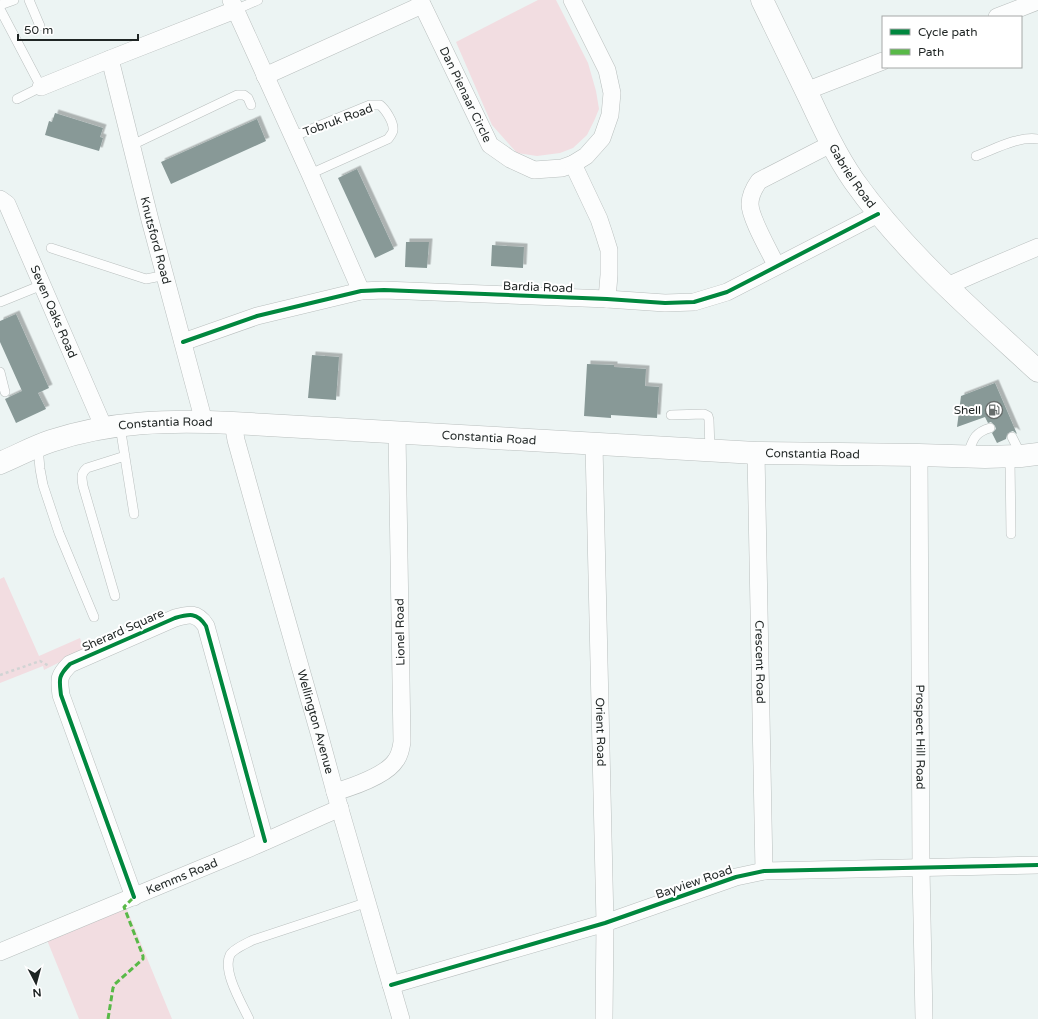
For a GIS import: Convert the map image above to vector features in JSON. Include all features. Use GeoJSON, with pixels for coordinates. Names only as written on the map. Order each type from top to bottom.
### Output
{"type":"FeatureCollection","features":[{"type":"Feature","properties":{"kind":"main road","name":"Gabriel Road"},"geometry":{"type":"LineString","coordinates":[[762,0],[832,144],[854,180],[878,214],[947,286],[1034,361]]}},
{"type":"Feature","properties":{"kind":"main road","name":"Constantia Road"},"geometry":{"type":"LineString","coordinates":[[0,463],[38,446],[68,436],[112,427],[153,422],[233,423],[756,454],[919,455],[1027,458]]}},
{"type":"Feature","properties":{"kind":"street","name":"Dan Pienaar Circle"},"geometry":{"type":"LineString","coordinates":[[265,76],[421,2],[490,145],[510,160],[534,170],[562,168],[574,164],[586,156],[602,138],[610,115],[612,93],[607,70],[572,0]]}},
{"type":"Feature","properties":{"kind":"street"},"geometry":{"type":"LineString","coordinates":[[1000,16],[1038,1]]}},
{"type":"Feature","properties":{"kind":"street"},"geometry":{"type":"LineString","coordinates":[[41,87],[233,5]]}},
{"type":"Feature","properties":{"kind":"street","name":"Tobruk Road"},"geometry":{"type":"LineString","coordinates":[[233,5],[310,174],[360,291]]}},
{"type":"Feature","properties":{"kind":"street","name":"Knutsford Road"},"geometry":{"type":"LineString","coordinates":[[110,58],[150,220],[166,275],[204,422]]}},
{"type":"Feature","properties":{"kind":"street"},"geometry":{"type":"LineString","coordinates":[[806,91],[882,61]]}},
{"type":"Feature","properties":{"kind":"street"},"geometry":{"type":"LineString","coordinates":[[776,265],[753,217],[750,205],[754,188],[759,181],[832,144]]}},
{"type":"Feature","properties":{"kind":"street"},"geometry":{"type":"LineString","coordinates":[[574,164],[599,219],[607,245],[609,275],[607,299]]}},
{"type":"Feature","properties":{"kind":"street","name":"Seven Oaks Road"},"geometry":{"type":"LineString","coordinates":[[0,199],[7,204],[42,285],[112,427]]}},
{"type":"Feature","properties":{"kind":"street","name":"Bardia Road"},"geometry":{"type":"LineString","coordinates":[[183,342],[257,316],[360,291],[384,290],[607,299],[665,304],[694,302],[727,292],[776,265],[878,214]]}},
{"type":"Feature","properties":{"kind":"street"},"geometry":{"type":"LineString","coordinates":[[947,286],[1038,247]]}},
{"type":"Feature","properties":{"kind":"street","name":"Wellington Avenue"},"geometry":{"type":"LineString","coordinates":[[233,423],[236,440],[260,526],[401,1019]]}},
{"type":"Feature","properties":{"kind":"street","name":"Lionel Road"},"geometry":{"type":"LineString","coordinates":[[335,792],[351,788],[390,767],[396,761],[402,742],[397,433]]}},
{"type":"Feature","properties":{"kind":"street","name":"Orient Road"},"geometry":{"type":"LineString","coordinates":[[594,444],[605,923],[604,1019]]}},
{"type":"Feature","properties":{"kind":"street","name":"Crescent Road"},"geometry":{"type":"LineString","coordinates":[[756,454],[764,871]]}},
{"type":"Feature","properties":{"kind":"street","name":"Prospect Hill Road"},"geometry":{"type":"LineString","coordinates":[[919,455],[921,868],[924,1019]]}},
{"type":"Feature","properties":{"kind":"street","name":"Sherard Square"},"geometry":{"type":"LineString","coordinates":[[61,673],[70,664],[175,618],[193,615],[202,619],[206,626],[265,841]]}},
{"type":"Feature","properties":{"kind":"street"},"geometry":{"type":"LineString","coordinates":[[61,673],[60,683],[62,695],[134,897]]}},
{"type":"Feature","properties":{"kind":"street","name":"Kemms Road"},"geometry":{"type":"LineString","coordinates":[[0,952],[134,897],[340,808]]}},
{"type":"Feature","properties":{"kind":"street","name":"Bayview Road"},"geometry":{"type":"LineString","coordinates":[[391,985],[605,923],[736,877],[764,871],[1038,865]]}},
{"type":"Feature","properties":{"kind":"lane"},"geometry":{"type":"LineString","coordinates":[[0,5],[14,0]]}},
{"type":"Feature","properties":{"kind":"lane"},"geometry":{"type":"LineString","coordinates":[[29,0],[40,26]]}},
{"type":"Feature","properties":{"kind":"lane"},"geometry":{"type":"LineString","coordinates":[[233,5],[258,0]]}},
{"type":"Feature","properties":{"kind":"lane"},"geometry":{"type":"LineString","coordinates":[[0,9],[41,87],[17,99]]}},
{"type":"Feature","properties":{"kind":"lane"},"geometry":{"type":"LineString","coordinates":[[132,145],[237,95],[244,95],[248,98],[251,105]]}},
{"type":"Feature","properties":{"kind":"lane","name":"Tobruk Road"},"geometry":{"type":"LineString","coordinates":[[292,137],[370,105],[380,105],[385,110],[392,124],[393,130],[388,138],[310,174]]}},
{"type":"Feature","properties":{"kind":"lane"},"geometry":{"type":"LineString","coordinates":[[976,156],[1017,141],[1031,138],[1038,139]]}},
{"type":"Feature","properties":{"kind":"lane"},"geometry":{"type":"LineString","coordinates":[[51,248],[145,279],[166,275]]}},
{"type":"Feature","properties":{"kind":"lane"},"geometry":{"type":"LineString","coordinates":[[0,302],[42,285]]}},
{"type":"Feature","properties":{"kind":"lane"},"geometry":{"type":"LineString","coordinates":[[0,372],[5,392]]}},
{"type":"Feature","properties":{"kind":"lane"},"geometry":{"type":"LineString","coordinates":[[671,415],[704,414],[708,416],[710,451]]}},
{"type":"Feature","properties":{"kind":"lane"},"geometry":{"type":"LineString","coordinates":[[112,427],[125,456],[134,514]]}},
{"type":"Feature","properties":{"kind":"lane"},"geometry":{"type":"LineString","coordinates":[[976,456],[976,436],[982,430],[990,428]]}},
{"type":"Feature","properties":{"kind":"lane"},"geometry":{"type":"LineString","coordinates":[[1011,534],[1027,458],[1012,437]]}},
{"type":"Feature","properties":{"kind":"lane"},"geometry":{"type":"LineString","coordinates":[[38,446],[38,462],[43,485],[59,533],[94,617]]}},
{"type":"Feature","properties":{"kind":"lane"},"geometry":{"type":"LineString","coordinates":[[115,596],[83,486],[82,477],[83,472],[87,468],[125,456]]}},
{"type":"Feature","properties":{"kind":"lane"},"geometry":{"type":"LineString","coordinates":[[249,1019],[230,978],[228,965],[230,954],[253,940],[368,902]]}},
{"type":"Feature","properties":{"kind":"path"},"geometry":{"type":"LineString","coordinates":[[0,675],[40,661],[61,673]]}},
{"type":"Feature","properties":{"kind":"shaded area"},"geometry":{"type":"Polygon","coordinates":[[[538,0],[556,0],[588,63],[596,91],[599,109],[587,135],[573,148],[560,153],[537,156],[517,153],[492,125],[456,42],[538,0]]]}},
{"type":"Feature","properties":{"kind":"shaded area"},"geometry":{"type":"Polygon","coordinates":[[[4,577],[39,656],[80,638],[84,650],[44,670],[43,666],[0,683],[0,579],[4,577]]]}},
{"type":"Feature","properties":{"kind":"shaded area"},"geometry":{"type":"Polygon","coordinates":[[[126,907],[172,1019],[79,1019],[47,940],[126,907]]]}},
{"type":"Feature","properties":{"kind":"building"},"geometry":{"type":"Polygon","coordinates":[[[55,113],[103,128],[100,137],[103,138],[99,151],[45,135],[49,121],[52,122],[55,113]]]}},
{"type":"Feature","properties":{"kind":"building"},"geometry":{"type":"Polygon","coordinates":[[[257,119],[266,141],[171,184],[161,162],[257,119]]]}},
{"type":"Feature","properties":{"kind":"building"},"geometry":{"type":"Polygon","coordinates":[[[357,169],[394,249],[375,258],[338,178],[357,169]]]}},
{"type":"Feature","properties":{"kind":"building"},"geometry":{"type":"Polygon","coordinates":[[[406,242],[429,242],[427,268],[405,267],[406,242]]]}},
{"type":"Feature","properties":{"kind":"building"},"geometry":{"type":"Polygon","coordinates":[[[492,245],[524,247],[523,268],[491,266],[492,245]]]}},
{"type":"Feature","properties":{"kind":"building"},"geometry":{"type":"Polygon","coordinates":[[[16,314],[49,388],[38,393],[46,409],[16,423],[5,399],[22,391],[0,342],[0,321],[16,314]]]}},
{"type":"Feature","properties":{"kind":"building"},"geometry":{"type":"Polygon","coordinates":[[[312,355],[339,357],[336,400],[308,398],[312,355]]]}},
{"type":"Feature","properties":{"kind":"building"},"geometry":{"type":"Polygon","coordinates":[[[587,364],[614,365],[614,367],[646,369],[645,386],[659,387],[657,418],[611,415],[611,418],[584,416],[587,364]]]}},
{"type":"Feature","properties":{"kind":"building"},"geometry":{"type":"Polygon","coordinates":[[[995,383],[1017,434],[1013,431],[1010,432],[1007,434],[1006,439],[997,443],[992,433],[996,429],[995,426],[991,422],[988,423],[985,417],[957,427],[961,396],[995,383]]]}},
{"type":"Feature","properties":{"kind":"marked path"},"geometry":{"type":"LineString","coordinates":[[108,1019],[115,984],[143,959],[124,907],[134,897]]}},
{"type":"Feature","properties":{"kind":"cycle path"},"geometry":{"type":"LineString","coordinates":[[183,342],[257,316],[361,291],[384,290],[607,299],[665,303],[694,302],[727,292],[878,214]]}},
{"type":"Feature","properties":{"kind":"cycle path"},"geometry":{"type":"LineString","coordinates":[[134,897],[61,695],[60,678],[70,664],[175,618],[189,615],[196,616],[203,621],[206,626],[265,841]]}},
{"type":"Feature","properties":{"kind":"cycle path"},"geometry":{"type":"LineString","coordinates":[[391,985],[605,923],[736,877],[764,871],[1038,865]]}},
{"type":"Feature","properties":{"kind":"place","name":"Shell"},"geometry":{"type":"Point","coordinates":[994,410]}}]}
